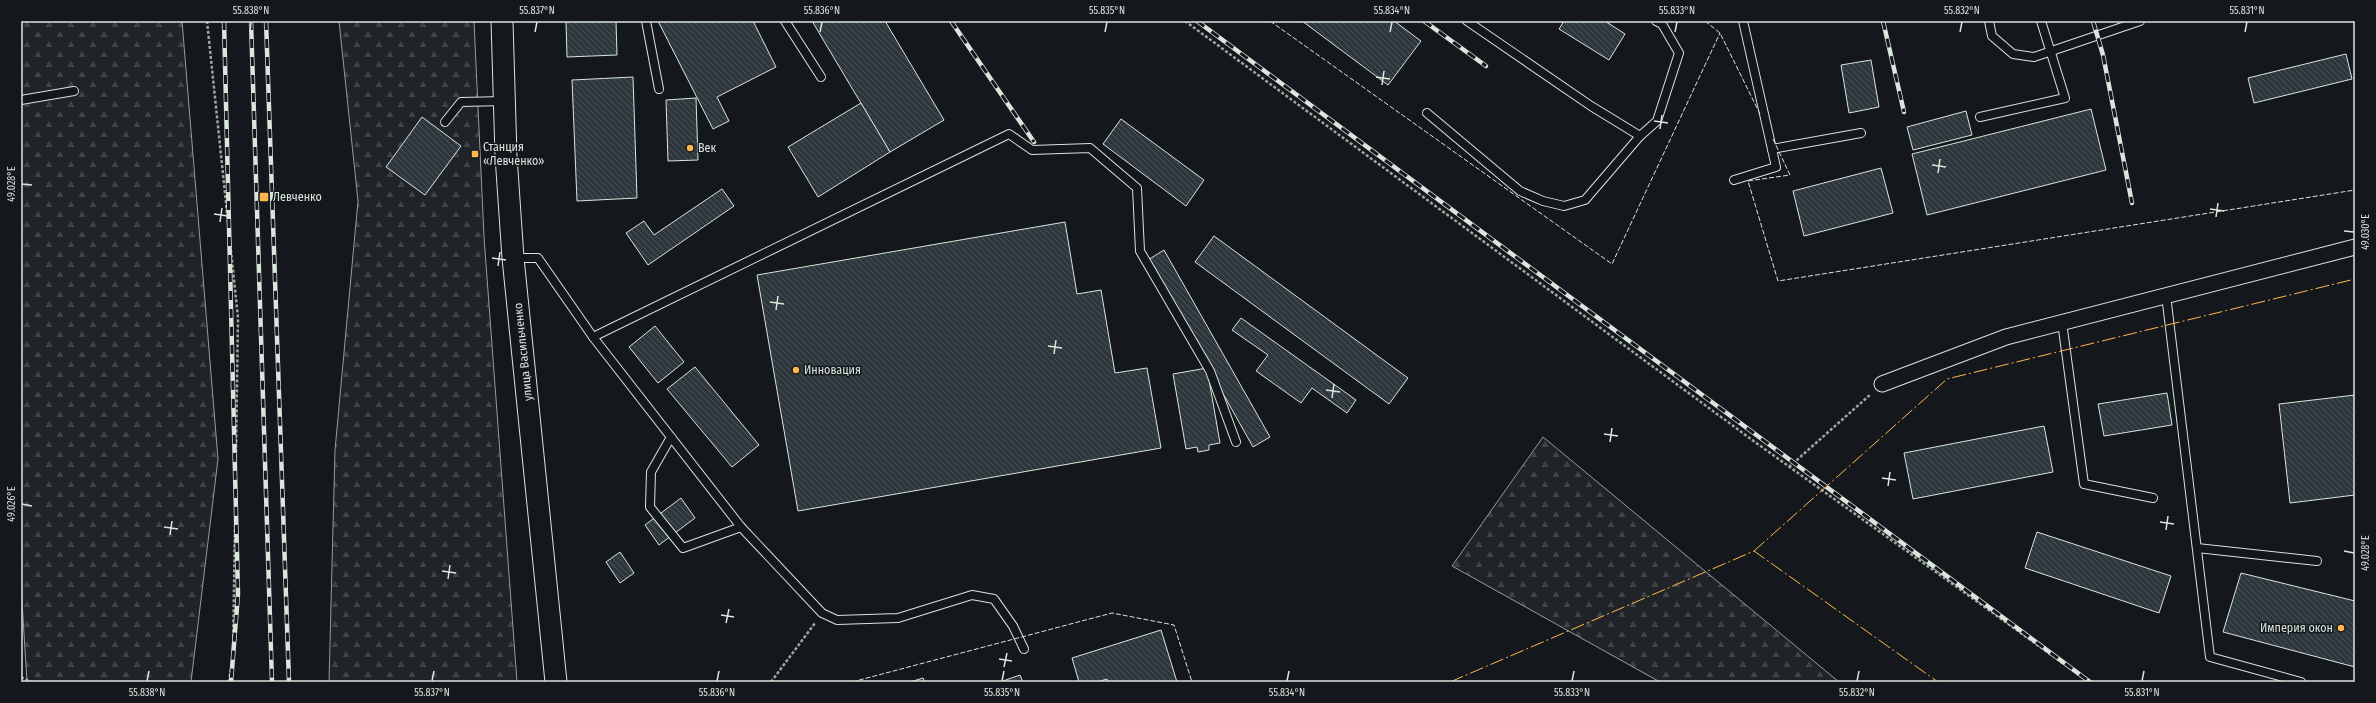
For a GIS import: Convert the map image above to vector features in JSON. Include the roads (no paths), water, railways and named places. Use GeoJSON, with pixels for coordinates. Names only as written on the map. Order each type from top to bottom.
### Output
{"type":"FeatureCollection","features":[{"type":"Feature","properties":{"kind":"main road","name":"улица Васильченко"},"geometry":{"type":"LineString","coordinates":[[502,21],[506,101],[506,156],[513,258],[556,682]]}},
{"type":"Feature","properties":{"kind":"street"},"geometry":{"type":"LineString","coordinates":[[1882,384],[2006,337],[2355,247]]}},
{"type":"Feature","properties":{"kind":"lane"},"geometry":{"type":"LineString","coordinates":[[646,21],[659,89]]}},
{"type":"Feature","properties":{"kind":"lane"},"geometry":{"type":"LineString","coordinates":[[785,21],[821,76]]}},
{"type":"Feature","properties":{"kind":"lane"},"geometry":{"type":"LineString","coordinates":[[1467,21],[1590,106],[1640,136]]}},
{"type":"Feature","properties":{"kind":"lane"},"geometry":{"type":"LineString","coordinates":[[1427,113],[1520,191],[1543,201],[1564,206],[1585,200],[1640,136],[1657,121],[1678,53],[1662,24],[1656,21]]}},
{"type":"Feature","properties":{"kind":"lane"},"geometry":{"type":"LineString","coordinates":[[1734,180],[1776,167],[1743,21]]}},
{"type":"Feature","properties":{"kind":"lane"},"geometry":{"type":"LineString","coordinates":[[1989,21],[1992,36],[2013,54],[2034,58],[2135,22]]}},
{"type":"Feature","properties":{"kind":"lane"},"geometry":{"type":"LineString","coordinates":[[1980,117],[2065,98],[2041,21]]}},
{"type":"Feature","properties":{"kind":"lane"},"geometry":{"type":"LineString","coordinates":[[21,100],[74,92]]}},
{"type":"Feature","properties":{"kind":"lane"},"geometry":{"type":"LineString","coordinates":[[445,122],[461,102],[506,101]]}},
{"type":"Feature","properties":{"kind":"lane"},"geometry":{"type":"LineString","coordinates":[[1772,149],[1861,133]]}},
{"type":"Feature","properties":{"kind":"lane"},"geometry":{"type":"LineString","coordinates":[[593,337],[1009,134],[1032,150],[1090,148],[1137,188],[1140,251],[1210,371],[1236,442]]}},
{"type":"Feature","properties":{"kind":"lane"},"geometry":{"type":"LineString","coordinates":[[513,258],[538,258],[593,337],[741,527],[822,613],[837,620],[898,618],[972,595],[994,599],[1013,626],[1024,649]]}},
{"type":"Feature","properties":{"kind":"lane"},"geometry":{"type":"LineString","coordinates":[[2166,296],[2210,657],[2301,682]]}},
{"type":"Feature","properties":{"kind":"lane"},"geometry":{"type":"LineString","coordinates":[[2062,322],[2084,484],[2153,498]]}},
{"type":"Feature","properties":{"kind":"lane"},"geometry":{"type":"LineString","coordinates":[[671,437],[651,472],[650,507],[683,548],[741,527]]}},
{"type":"Feature","properties":{"kind":"lane"},"geometry":{"type":"LineString","coordinates":[[2197,548],[2317,561]]}},
{"type":"Feature","properties":{"kind":"railway"},"geometry":{"type":"LineString","coordinates":[[224,21],[238,594],[231,682]]}},
{"type":"Feature","properties":{"kind":"railway"},"geometry":{"type":"LineString","coordinates":[[251,21],[272,682]]}},
{"type":"Feature","properties":{"kind":"railway"},"geometry":{"type":"LineString","coordinates":[[266,21],[289,682]]}},
{"type":"Feature","properties":{"kind":"railway"},"geometry":{"type":"LineString","coordinates":[[951,21],[1034,142]]}},
{"type":"Feature","properties":{"kind":"railway"},"geometry":{"type":"LineString","coordinates":[[1197,21],[2090,682]]}},
{"type":"Feature","properties":{"kind":"railway"},"geometry":{"type":"LineString","coordinates":[[1424,21],[1486,66]]}},
{"type":"Feature","properties":{"kind":"railway"},"geometry":{"type":"LineString","coordinates":[[1883,21],[1904,112]]}},
{"type":"Feature","properties":{"kind":"railway"},"geometry":{"type":"LineString","coordinates":[[2093,21],[2103,55],[2132,203]]}},
{"type":"Feature","properties":{"kind":"place","name":"Век"},"geometry":{"type":"Point","coordinates":[690,148]}},
{"type":"Feature","properties":{"kind":"place","name":"Станция «Левченко»"},"geometry":{"type":"Point","coordinates":[475,154]}},
{"type":"Feature","properties":{"kind":"place","name":"Левченко"},"geometry":{"type":"Point","coordinates":[264,197]}},
{"type":"Feature","properties":{"kind":"place","name":"Инновация"},"geometry":{"type":"Point","coordinates":[796,370]}},
{"type":"Feature","properties":{"kind":"place","name":"Империя окон"},"geometry":{"type":"Point","coordinates":[2341,628]}}]}
